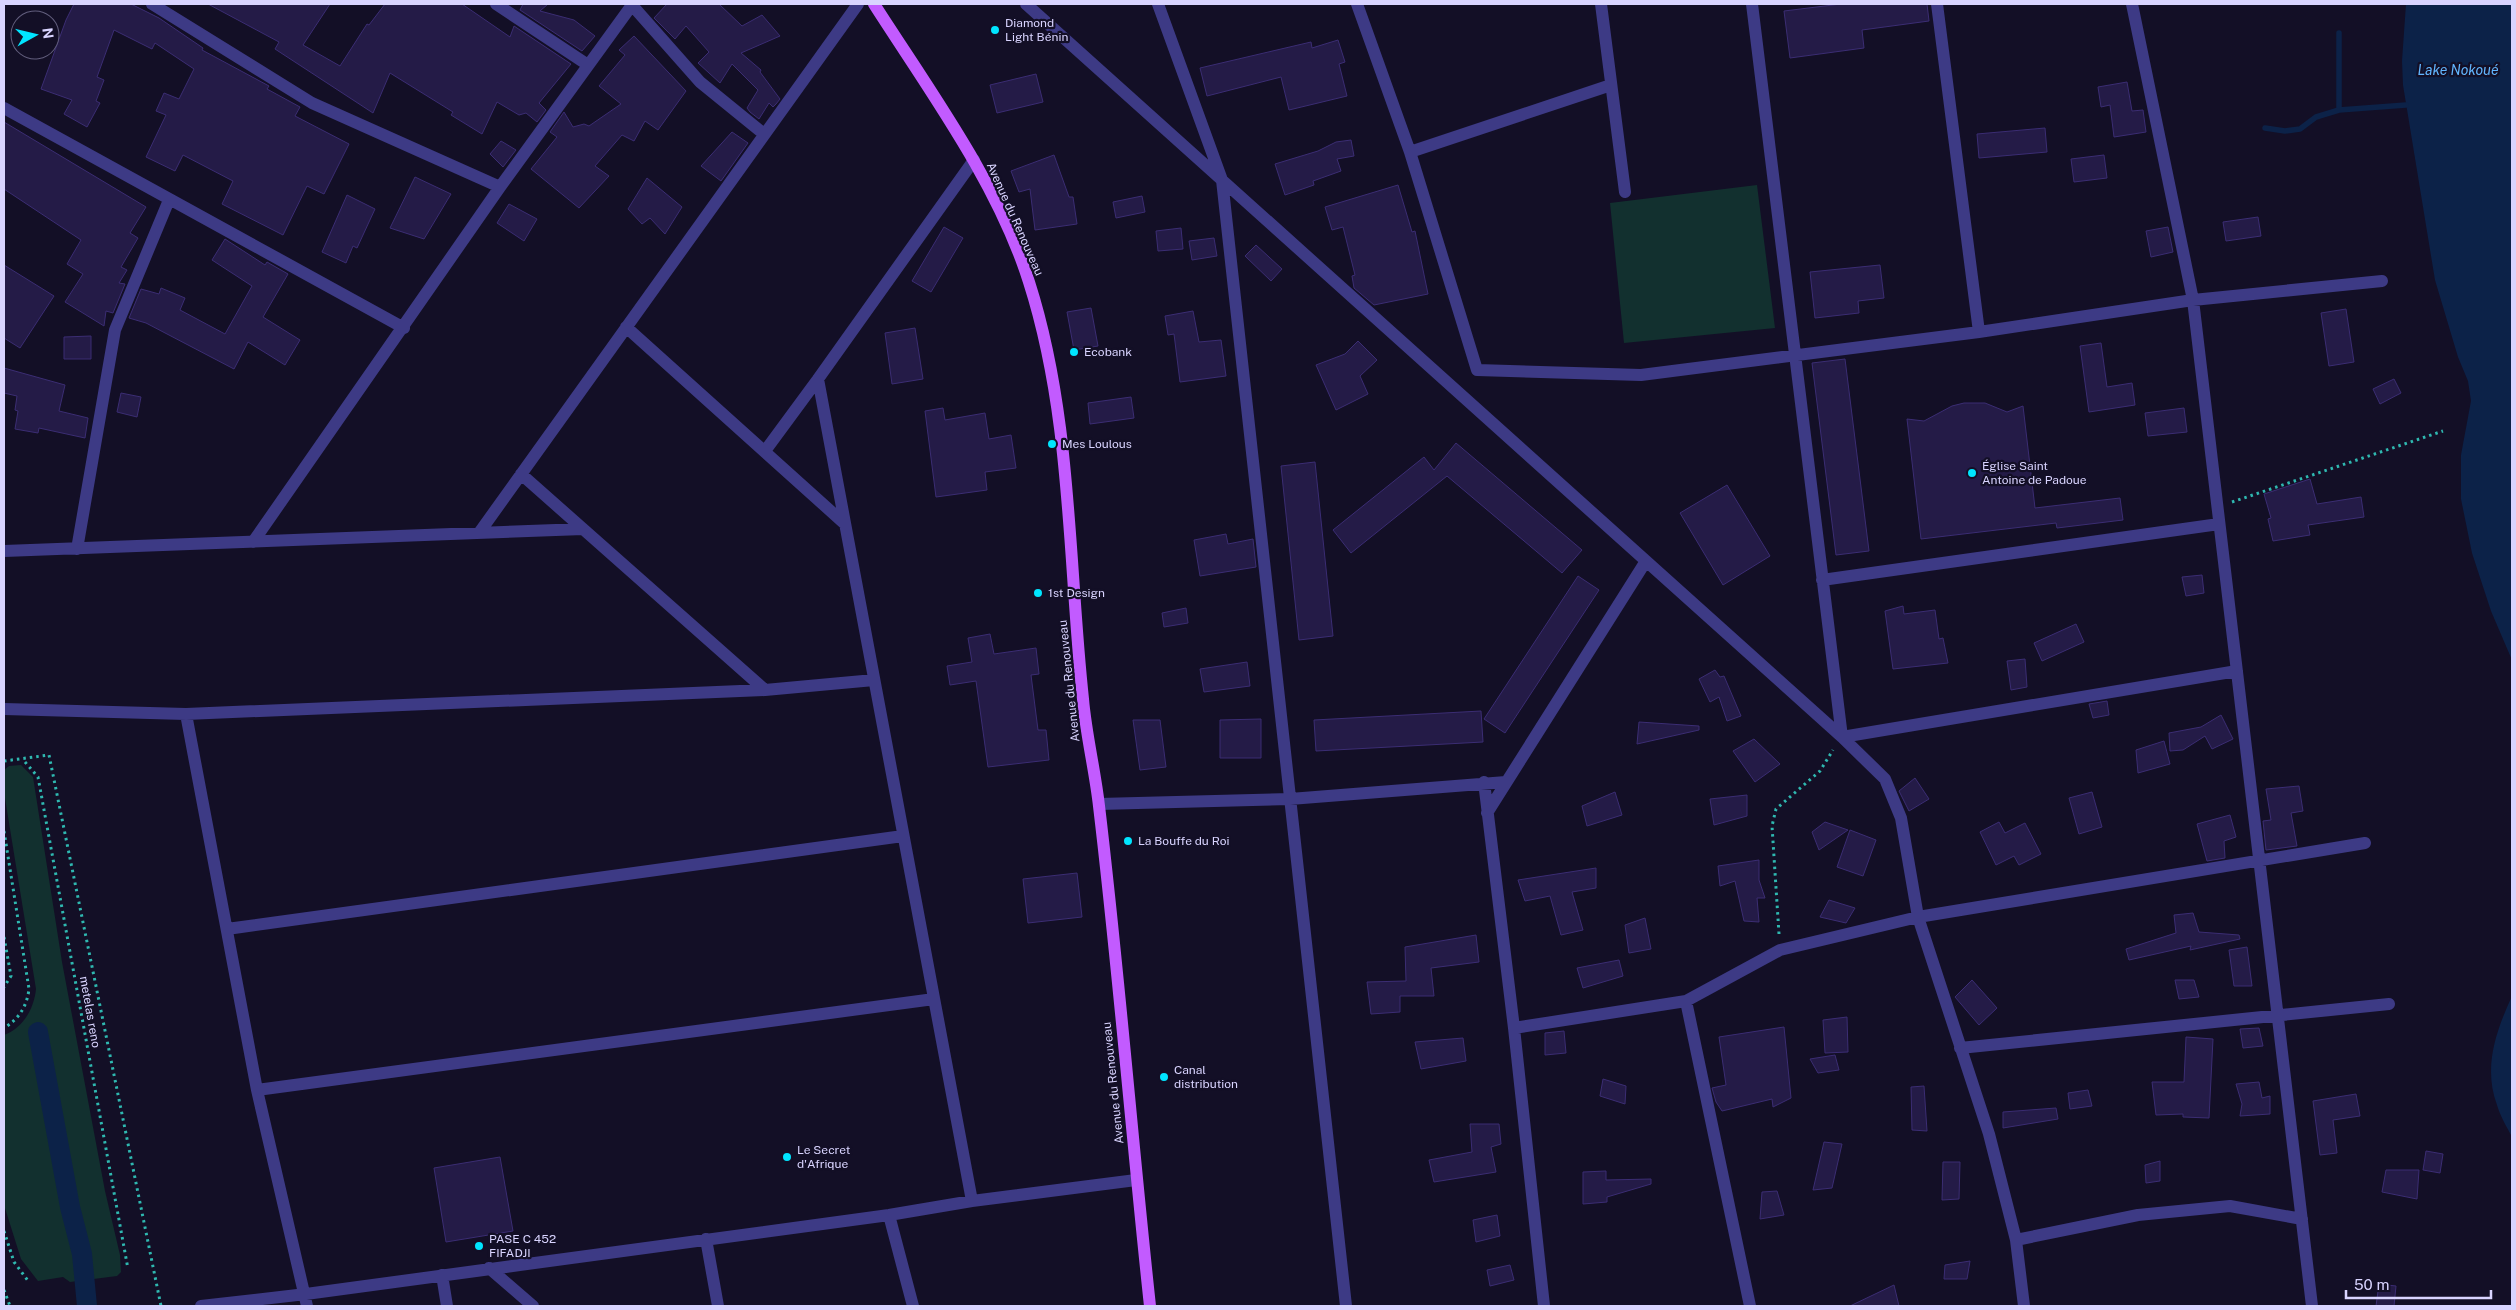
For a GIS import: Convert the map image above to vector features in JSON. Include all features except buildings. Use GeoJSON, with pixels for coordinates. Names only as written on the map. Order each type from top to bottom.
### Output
{"type":"FeatureCollection","features":[{"type":"Feature","properties":{"kind":"main road","name":"Avenue du Renouveau"},"geometry":{"type":"LineString","coordinates":[[874,4],[974,160],[1010,234],[1028,280],[1051,369],[1060,424],[1083,701],[1099,804],[1150,1306]]}},
{"type":"Feature","properties":{"kind":"street"},"geometry":{"type":"LineString","coordinates":[[152,4],[312,103],[500,187]]}},
{"type":"Feature","properties":{"kind":"street"},"geometry":{"type":"LineString","coordinates":[[496,4],[588,65]]}},
{"type":"Feature","properties":{"kind":"street"},"geometry":{"type":"LineString","coordinates":[[253,542],[404,328],[500,187],[631,4],[700,82],[764,134]]}},
{"type":"Feature","properties":{"kind":"street"},"geometry":{"type":"LineString","coordinates":[[479,533],[858,4]]}},
{"type":"Feature","properties":{"kind":"street"},"geometry":{"type":"LineString","coordinates":[[1026,4],[1842,737],[1885,779],[1901,818],[1918,917],[1989,1134],[2016,1240],[2024,1306]]}},
{"type":"Feature","properties":{"kind":"street"},"geometry":{"type":"LineString","coordinates":[[1158,4],[1222,180],[1346,1306]]}},
{"type":"Feature","properties":{"kind":"street"},"geometry":{"type":"LineString","coordinates":[[1357,4],[1410,152],[1477,370],[1641,376],[1795,354],[1979,332],[2193,300],[2382,281]]}},
{"type":"Feature","properties":{"kind":"street"},"geometry":{"type":"LineString","coordinates":[[1601,4],[1625,192]]}},
{"type":"Feature","properties":{"kind":"street"},"geometry":{"type":"LineString","coordinates":[[1752,4],[1842,737]]}},
{"type":"Feature","properties":{"kind":"street"},"geometry":{"type":"LineString","coordinates":[[1937,4],[1979,332]]}},
{"type":"Feature","properties":{"kind":"street"},"geometry":{"type":"LineString","coordinates":[[2132,4],[2193,300],[2312,1306]]}},
{"type":"Feature","properties":{"kind":"street"},"geometry":{"type":"LineString","coordinates":[[1410,152],[1611,85]]}},
{"type":"Feature","properties":{"kind":"street"},"geometry":{"type":"LineString","coordinates":[[4,108],[404,328]]}},
{"type":"Feature","properties":{"kind":"street"},"geometry":{"type":"LineString","coordinates":[[765,450],[974,160]]}},
{"type":"Feature","properties":{"kind":"street"},"geometry":{"type":"LineString","coordinates":[[78,549],[115,330],[169,200]]}},
{"type":"Feature","properties":{"kind":"street"},"geometry":{"type":"LineString","coordinates":[[626,327],[765,450],[845,524]]}},
{"type":"Feature","properties":{"kind":"street"},"geometry":{"type":"LineString","coordinates":[[818,379],[972,1200]]}},
{"type":"Feature","properties":{"kind":"street"},"geometry":{"type":"LineString","coordinates":[[521,474],[765,690]]}},
{"type":"Feature","properties":{"kind":"street"},"geometry":{"type":"LineString","coordinates":[[1822,580],[2219,524]]}},
{"type":"Feature","properties":{"kind":"street"},"geometry":{"type":"LineString","coordinates":[[4,551],[583,529]]}},
{"type":"Feature","properties":{"kind":"street"},"geometry":{"type":"LineString","coordinates":[[1488,812],[1646,561]]}},
{"type":"Feature","properties":{"kind":"street"},"geometry":{"type":"LineString","coordinates":[[1842,737],[2237,671]]}},
{"type":"Feature","properties":{"kind":"street"},"geometry":{"type":"LineString","coordinates":[[4,709],[186,714],[765,690],[874,680]]}},
{"type":"Feature","properties":{"kind":"street"},"geometry":{"type":"LineString","coordinates":[[186,714],[257,1090],[306,1300]]}},
{"type":"Feature","properties":{"kind":"street"},"geometry":{"type":"LineString","coordinates":[[1099,804],[1290,799],[1484,782],[1506,782]]}},
{"type":"Feature","properties":{"kind":"street"},"geometry":{"type":"LineString","coordinates":[[1484,782],[1514,1028],[1544,1306]]}},
{"type":"Feature","properties":{"kind":"street"},"geometry":{"type":"LineString","coordinates":[[227,929],[903,836]]}},
{"type":"Feature","properties":{"kind":"street"},"geometry":{"type":"LineString","coordinates":[[1514,1028],[1686,1001],[1780,950],[1918,917],[2365,843]]}},
{"type":"Feature","properties":{"kind":"street"},"geometry":{"type":"LineString","coordinates":[[257,1090],[934,1000]]}},
{"type":"Feature","properties":{"kind":"street"},"geometry":{"type":"LineString","coordinates":[[1686,1001],[1750,1306]]}},
{"type":"Feature","properties":{"kind":"street"},"geometry":{"type":"LineString","coordinates":[[1960,1048],[2388,1004]]}},
{"type":"Feature","properties":{"kind":"street"},"geometry":{"type":"LineString","coordinates":[[201,1306],[306,1300],[489,1268],[889,1215],[972,1200],[1136,1180]]}},
{"type":"Feature","properties":{"kind":"street"},"geometry":{"type":"LineString","coordinates":[[2016,1240],[2138,1215],[2230,1206],[2302,1219]]}},
{"type":"Feature","properties":{"kind":"street"},"geometry":{"type":"LineString","coordinates":[[889,1215],[913,1306]]}},
{"type":"Feature","properties":{"kind":"street"},"geometry":{"type":"LineString","coordinates":[[706,1239],[718,1306]]}},
{"type":"Feature","properties":{"kind":"street"},"geometry":{"type":"LineString","coordinates":[[489,1268],[533,1306]]}},
{"type":"Feature","properties":{"kind":"street"},"geometry":{"type":"LineString","coordinates":[[442,1275],[448,1306]]}},
{"type":"Feature","properties":{"kind":"path"},"geometry":{"type":"LineString","coordinates":[[2217,507],[2443,431]]}},
{"type":"Feature","properties":{"kind":"path"},"geometry":{"type":"LineString","coordinates":[[1780,950],[1772,826],[1776,809],[1820,771],[1842,737]]}},
{"type":"Feature","properties":{"kind":"path"},"geometry":{"type":"LineString","coordinates":[[4,761],[49,755],[161,1306]]}},
{"type":"Feature","properties":{"kind":"path","name":"metelas reno"},"geometry":{"type":"LineString","coordinates":[[25,762],[38,777],[128,1269]]}},
{"type":"Feature","properties":{"kind":"path"},"geometry":{"type":"LineString","coordinates":[[4,831],[29,989],[22,1011],[15,1021],[4,1028]]}},
{"type":"Feature","properties":{"kind":"path"},"geometry":{"type":"LineString","coordinates":[[4,937],[11,976],[4,987]]}},
{"type":"Feature","properties":{"kind":"path"},"geometry":{"type":"LineString","coordinates":[[4,1231],[14,1262],[29,1282]]}},
{"type":"Feature","properties":{"kind":"path"},"geometry":{"type":"LineString","coordinates":[[4,1290],[10,1306]]}},
{"type":"Feature","properties":{"kind":"green space"},"geometry":{"type":"Polygon","coordinates":[[[1757,185],[1775,328],[1624,343],[1610,203],[1757,185]]]}},
{"type":"Feature","properties":{"kind":"green space"},"geometry":{"type":"Polygon","coordinates":[[[21,765],[33,777],[62,962],[105,1191],[120,1255],[121,1272],[117,1276],[70,1282],[63,1277],[38,1281],[21,1259],[4,1205],[4,1035],[22,1023],[33,1004],[36,989],[4,792],[4,770],[9,766],[21,765]]]}},
{"type":"Feature","properties":{"kind":"water","name":"Lake Nokoué"},"geometry":{"type":"Polygon","coordinates":[[[2406,4],[2512,4],[2512,660],[2491,611],[2472,553],[2461,499],[2461,455],[2471,401],[2468,381],[2458,357],[2435,280],[2403,85],[2402,61],[2406,4]]]}},
{"type":"Feature","properties":{"kind":"water"},"geometry":{"type":"Polygon","coordinates":[[[2512,996],[2512,1137],[2498,1109],[2493,1091],[2491,1063],[2501,1022],[2512,996]]]}},
{"type":"Feature","properties":{"kind":"waterway"},"geometry":{"type":"LineString","coordinates":[[2339,33],[2339,110]]}},
{"type":"Feature","properties":{"kind":"waterway"},"geometry":{"type":"LineString","coordinates":[[2265,128],[2285,131],[2300,129],[2316,117],[2339,110],[2406,105]]}},
{"type":"Feature","properties":{"kind":"waterway"},"geometry":{"type":"LineString","coordinates":[[38,1032],[70,1207],[82,1254],[87,1306]]}},
{"type":"Feature","properties":{"kind":"place","name":"Diamond Light Bénin"},"geometry":{"type":"Point","coordinates":[995,30]}},
{"type":"Feature","properties":{"kind":"place","name":"Ecobank"},"geometry":{"type":"Point","coordinates":[1074,352]}},
{"type":"Feature","properties":{"kind":"place","name":"Mes Loulous"},"geometry":{"type":"Point","coordinates":[1052,444]}},
{"type":"Feature","properties":{"kind":"place","name":"Église Saint Antoine de Padoue"},"geometry":{"type":"Point","coordinates":[1972,473]}},
{"type":"Feature","properties":{"kind":"place","name":"1st Design"},"geometry":{"type":"Point","coordinates":[1038,593]}},
{"type":"Feature","properties":{"kind":"place","name":"La Bouffe du Roi"},"geometry":{"type":"Point","coordinates":[1128,841]}},
{"type":"Feature","properties":{"kind":"place","name":"Canal distribution"},"geometry":{"type":"Point","coordinates":[1164,1077]}},
{"type":"Feature","properties":{"kind":"place","name":"Le Secret d'Afrique"},"geometry":{"type":"Point","coordinates":[787,1157]}},
{"type":"Feature","properties":{"kind":"place","name":"PASE C 452 FIFADJI"},"geometry":{"type":"Point","coordinates":[479,1246]}}]}
